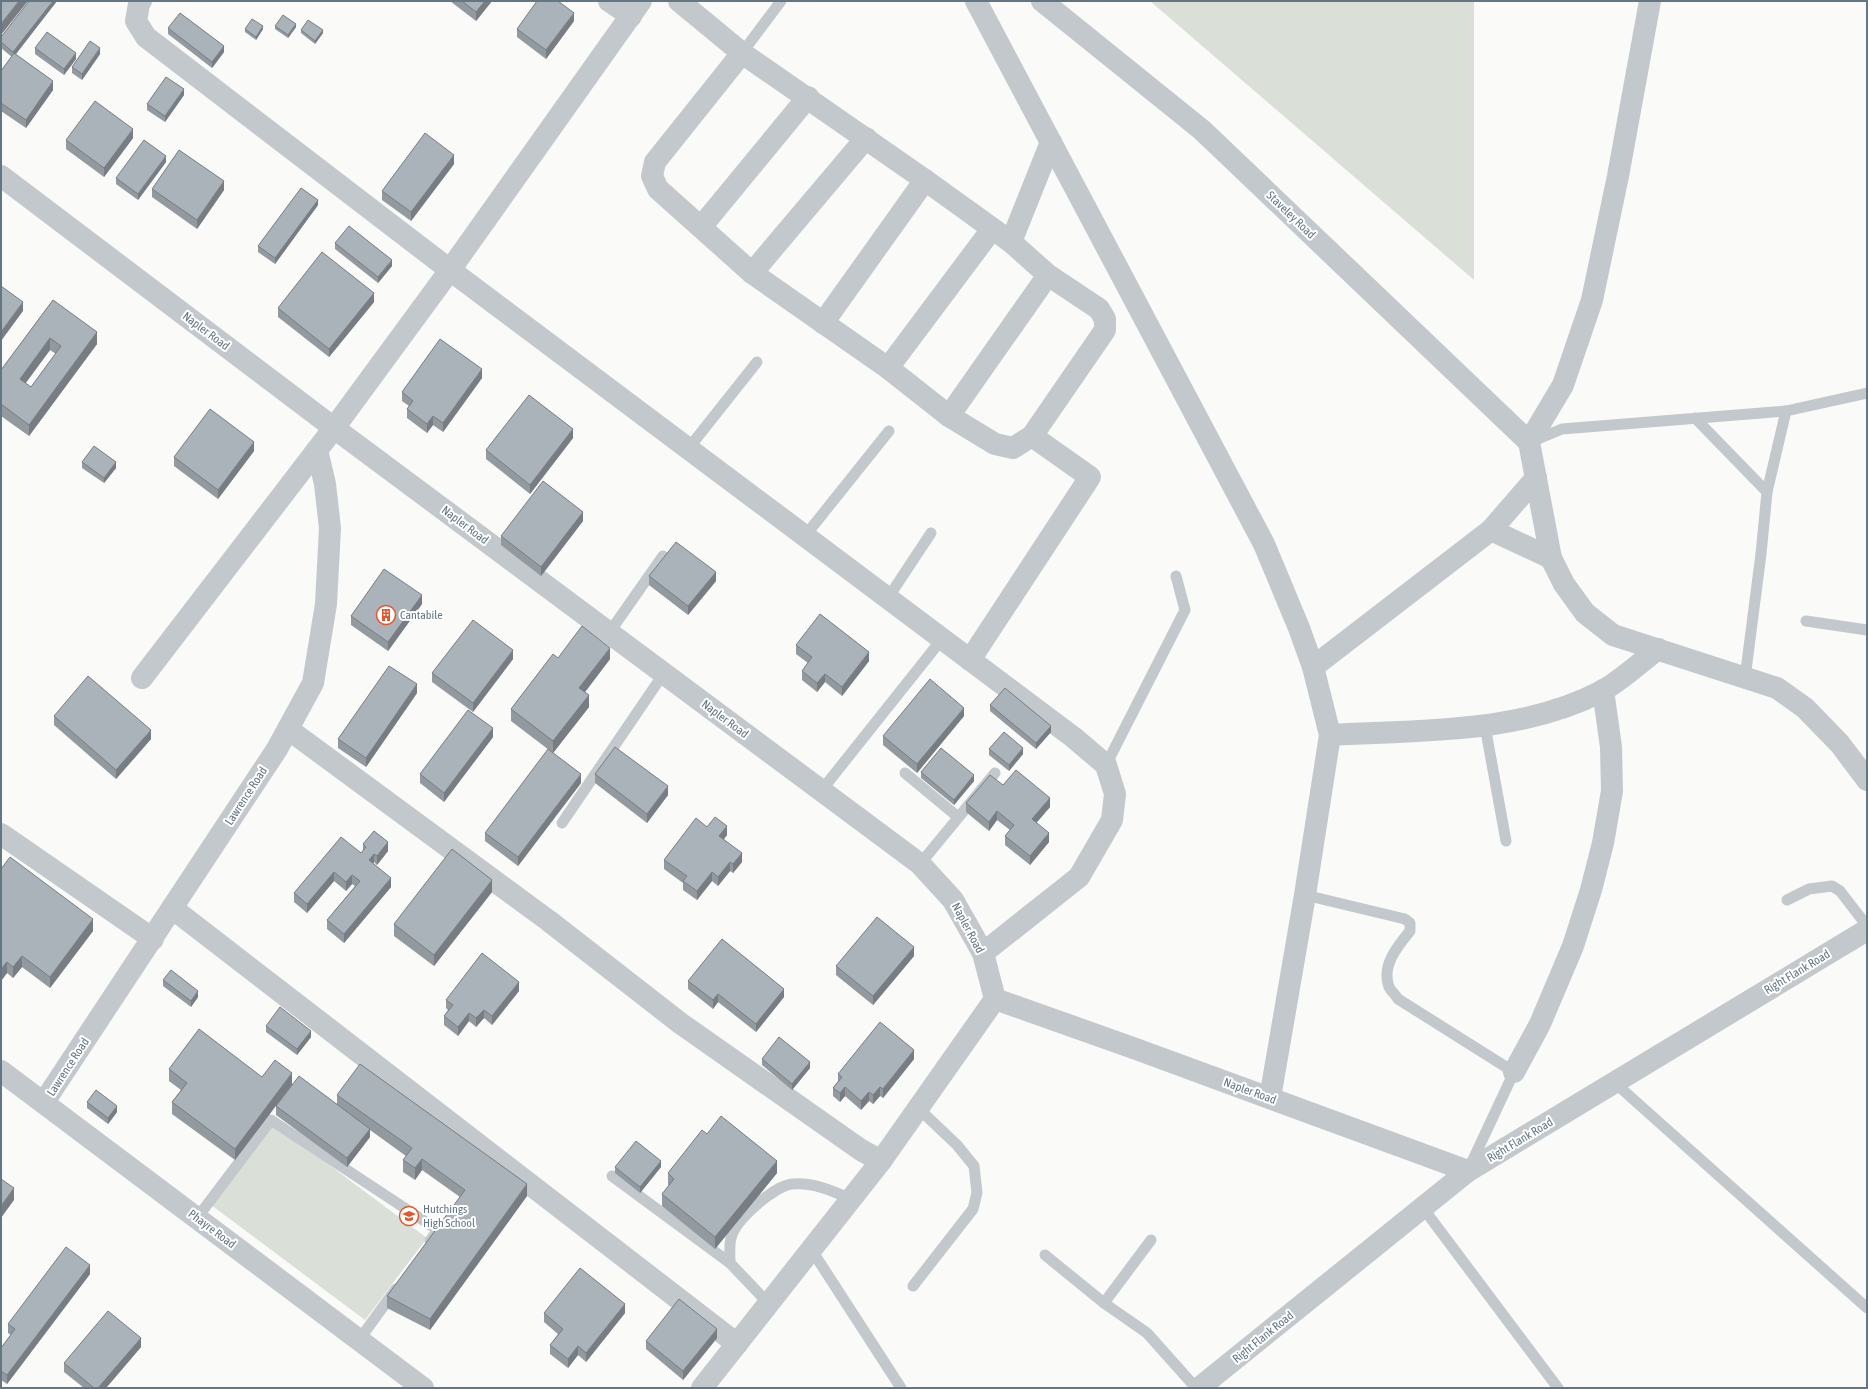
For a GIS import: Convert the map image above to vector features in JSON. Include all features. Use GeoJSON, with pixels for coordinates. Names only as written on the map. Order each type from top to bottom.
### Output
{"type":"FeatureCollection","features":[{"type":"Feature","properties":{"kind":"street"},"geometry":{"type":"LineString","coordinates":[[142,1],[139,4],[136,21],[146,37],[450,270],[888,598],[1073,738],[1106,765],[1115,794],[1112,820],[1079,877],[983,952]]}},
{"type":"Feature","properties":{"kind":"street"},"geometry":{"type":"LineString","coordinates":[[142,678],[334,428],[450,270],[636,8],[609,1]]}},
{"type":"Feature","properties":{"kind":"street"},"geometry":{"type":"LineString","coordinates":[[679,1],[742,53],[808,97],[926,180],[992,230],[1011,242],[1048,275],[1099,309],[1105,319],[1105,330],[1032,436],[1013,448],[995,444],[949,416],[888,368],[752,273],[658,189],[652,176],[655,162],[742,53]]}},
{"type":"Feature","properties":{"kind":"street"},"geometry":{"type":"LineString","coordinates":[[976,1],[1264,544],[1299,628],[1313,667],[1330,735],[1305,895],[1270,1098]]}},
{"type":"Feature","properties":{"kind":"street","name":"Staveley Road"},"geometry":{"type":"LineString","coordinates":[[1042,1],[1202,130],[1529,442]]}},
{"type":"Feature","properties":{"kind":"street"},"geometry":{"type":"LineString","coordinates":[[1650,1],[1618,176],[1592,300],[1563,385],[1529,442],[1551,558],[1564,584],[1585,613],[1613,635],[1777,688],[1805,708],[1840,744],[1867,780]]}},
{"type":"Feature","properties":{"kind":"street"},"geometry":{"type":"LineString","coordinates":[[701,227],[808,97]]}},
{"type":"Feature","properties":{"kind":"street"},"geometry":{"type":"LineString","coordinates":[[752,273],[866,138]]}},
{"type":"Feature","properties":{"kind":"street"},"geometry":{"type":"LineString","coordinates":[[1011,242],[1051,142]]}},
{"type":"Feature","properties":{"kind":"street","name":"Napler Road"},"geometry":{"type":"LineString","coordinates":[[1,176],[334,428],[920,864],[953,900],[983,952],[994,999],[1468,1171]]}},
{"type":"Feature","properties":{"kind":"street"},"geometry":{"type":"LineString","coordinates":[[823,323],[926,180]]}},
{"type":"Feature","properties":{"kind":"street"},"geometry":{"type":"LineString","coordinates":[[888,368],[992,230]]}},
{"type":"Feature","properties":{"kind":"street"},"geometry":{"type":"LineString","coordinates":[[949,416],[1048,275]]}},
{"type":"Feature","properties":{"kind":"street"},"geometry":{"type":"LineString","coordinates":[[970,660],[1090,477],[1032,436]]}},
{"type":"Feature","properties":{"kind":"street","name":"Lawrence Road"},"geometry":{"type":"LineString","coordinates":[[44,1102],[277,749],[313,683],[326,604],[330,528],[325,484],[317,450]]}},
{"type":"Feature","properties":{"kind":"street"},"geometry":{"type":"LineString","coordinates":[[1313,667],[1491,530],[1536,478]]}},
{"type":"Feature","properties":{"kind":"street"},"geometry":{"type":"LineString","coordinates":[[1491,530],[1551,558]]}},
{"type":"Feature","properties":{"kind":"street"},"geometry":{"type":"LineString","coordinates":[[1330,735],[1485,726],[1546,714],[1603,690],[1658,649]]}},
{"type":"Feature","properties":{"kind":"street"},"geometry":{"type":"LineString","coordinates":[[1514,1072],[1540,1024],[1573,946],[1591,890],[1602,843],[1612,791],[1611,747],[1603,690]]}},
{"type":"Feature","properties":{"kind":"street"},"geometry":{"type":"LineString","coordinates":[[288,729],[549,921],[680,1023],[861,1150],[881,1161]]}},
{"type":"Feature","properties":{"kind":"street"},"geometry":{"type":"LineString","coordinates":[[1,834],[152,939]]}},
{"type":"Feature","properties":{"kind":"street"},"geometry":{"type":"LineString","coordinates":[[172,908],[737,1344]]}},
{"type":"Feature","properties":{"kind":"street","name":"Right Flank Road"},"geometry":{"type":"LineString","coordinates":[[1199,1388],[1468,1171],[1867,930]]}},
{"type":"Feature","properties":{"kind":"street"},"geometry":{"type":"LineString","coordinates":[[702,1388],[881,1161],[994,999]]}},
{"type":"Feature","properties":{"kind":"street","name":"Phayre Road"},"geometry":{"type":"LineString","coordinates":[[1,1070],[423,1388]]}},
{"type":"Feature","properties":{"kind":"lane"},"geometry":{"type":"LineString","coordinates":[[742,53],[781,1]]}},
{"type":"Feature","properties":{"kind":"lane"},"geometry":{"type":"LineString","coordinates":[[688,449],[757,362]]}},
{"type":"Feature","properties":{"kind":"lane"},"geometry":{"type":"LineString","coordinates":[[1529,442],[1562,429],[1786,411],[1867,392]]}},
{"type":"Feature","properties":{"kind":"lane"},"geometry":{"type":"LineString","coordinates":[[1745,678],[1762,554],[1767,492],[1786,411]]}},
{"type":"Feature","properties":{"kind":"lane"},"geometry":{"type":"LineString","coordinates":[[1695,418],[1767,492]]}},
{"type":"Feature","properties":{"kind":"lane"},"geometry":{"type":"LineString","coordinates":[[805,536],[889,431]]}},
{"type":"Feature","properties":{"kind":"lane"},"geometry":{"type":"LineString","coordinates":[[888,598],[930,533]]}},
{"type":"Feature","properties":{"kind":"lane"},"geometry":{"type":"LineString","coordinates":[[609,633],[663,556]]}},
{"type":"Feature","properties":{"kind":"lane"},"geometry":{"type":"LineString","coordinates":[[1106,765],[1185,610],[1176,576]]}},
{"type":"Feature","properties":{"kind":"lane"},"geometry":{"type":"LineString","coordinates":[[1806,621],[1867,630]]}},
{"type":"Feature","properties":{"kind":"lane"},"geometry":{"type":"LineString","coordinates":[[821,791],[942,639]]}},
{"type":"Feature","properties":{"kind":"lane"},"geometry":{"type":"LineString","coordinates":[[562,822],[664,673]]}},
{"type":"Feature","properties":{"kind":"lane"},"geometry":{"type":"LineString","coordinates":[[1485,726],[1506,841]]}},
{"type":"Feature","properties":{"kind":"lane"},"geometry":{"type":"LineString","coordinates":[[905,773],[958,817]]}},
{"type":"Feature","properties":{"kind":"lane"},"geometry":{"type":"LineString","coordinates":[[920,864],[995,773]]}},
{"type":"Feature","properties":{"kind":"lane"},"geometry":{"type":"LineString","coordinates":[[1787,900],[1809,889],[1832,886],[1840,891],[1867,926]]}},
{"type":"Feature","properties":{"kind":"lane"},"geometry":{"type":"LineString","coordinates":[[1305,895],[1405,919],[1410,923],[1410,931],[1399,943],[1392,956],[1387,972],[1389,987],[1398,999],[1514,1072],[1468,1171]]}},
{"type":"Feature","properties":{"kind":"lane"},"geometry":{"type":"LineString","coordinates":[[1615,1082],[1867,1308]]}},
{"type":"Feature","properties":{"kind":"lane"},"geometry":{"type":"LineString","coordinates":[[913,1286],[973,1208],[977,1192],[974,1166],[957,1145],[918,1108]]}},
{"type":"Feature","properties":{"kind":"lane"},"geometry":{"type":"LineString","coordinates":[[197,1218],[271,1120],[438,1230],[424,1250]]}},
{"type":"Feature","properties":{"kind":"lane"},"geometry":{"type":"LineString","coordinates":[[612,1176],[730,1263],[769,1304]]}},
{"type":"Feature","properties":{"kind":"lane"},"geometry":{"type":"LineString","coordinates":[[730,1263],[731,1237],[751,1211],[774,1190],[791,1184],[812,1185],[829,1189],[851,1199]]}},
{"type":"Feature","properties":{"kind":"lane"},"geometry":{"type":"LineString","coordinates":[[1423,1208],[1558,1388]]}},
{"type":"Feature","properties":{"kind":"lane"},"geometry":{"type":"LineString","coordinates":[[1104,1303],[1151,1240]]}},
{"type":"Feature","properties":{"kind":"lane"},"geometry":{"type":"LineString","coordinates":[[811,1249],[901,1388]]}},
{"type":"Feature","properties":{"kind":"lane"},"geometry":{"type":"LineString","coordinates":[[1044,1255],[1104,1303],[1148,1333],[1196,1388]]}},
{"type":"Feature","properties":{"kind":"lane"},"geometry":{"type":"LineString","coordinates":[[359,1340],[401,1282]]}},
{"type":"Feature","properties":{"kind":"shaded area"},"geometry":{"type":"Polygon","coordinates":[[[1150,1],[1474,1],[1474,280],[1150,1]]]}},
{"type":"Feature","properties":{"kind":"shaded area"},"geometry":{"type":"Polygon","coordinates":[[[269,1120],[427,1238],[365,1320],[207,1202],[269,1120]]]}},
{"type":"Feature","properties":{"kind":"building"},"geometry":{"type":"Polygon","coordinates":[[[1,1],[19,1],[1,24],[1,1]]]}},
{"type":"Feature","properties":{"kind":"building"},"geometry":{"type":"Polygon","coordinates":[[[29,1],[53,1],[13,52],[1,42],[1,37],[29,1]]]}},
{"type":"Feature","properties":{"kind":"building"},"geometry":{"type":"Polygon","coordinates":[[[462,1],[485,1],[476,12],[462,1]]]}},
{"type":"Feature","properties":{"kind":"building"},"geometry":{"type":"Polygon","coordinates":[[[537,1],[558,1],[574,13],[546,50],[517,29],[537,1]]]}},
{"type":"Feature","properties":{"kind":"building"},"geometry":{"type":"Polygon","coordinates":[[[180,13],[224,46],[212,62],[168,28],[180,13]]]}},
{"type":"Feature","properties":{"kind":"building"},"geometry":{"type":"Polygon","coordinates":[[[283,15],[296,24],[288,35],[275,26],[283,15]]]}},
{"type":"Feature","properties":{"kind":"building"},"geometry":{"type":"Polygon","coordinates":[[[252,19],[263,26],[256,37],[245,29],[252,19]]]}},
{"type":"Feature","properties":{"kind":"building"},"geometry":{"type":"Polygon","coordinates":[[[308,20],[323,30],[315,41],[301,30],[308,20]]]}},
{"type":"Feature","properties":{"kind":"building"},"geometry":{"type":"Polygon","coordinates":[[[47,32],[76,53],[64,69],[35,48],[47,32]]]}},
{"type":"Feature","properties":{"kind":"building"},"geometry":{"type":"Polygon","coordinates":[[[90,41],[100,48],[82,74],[72,67],[90,41]]]}},
{"type":"Feature","properties":{"kind":"building"},"geometry":{"type":"Polygon","coordinates":[[[14,53],[53,81],[26,120],[1,103],[1,71],[14,53]]]}},
{"type":"Feature","properties":{"kind":"building"},"geometry":{"type":"Polygon","coordinates":[[[166,77],[184,89],[165,116],[147,104],[166,77]]]}},
{"type":"Feature","properties":{"kind":"building"},"geometry":{"type":"Polygon","coordinates":[[[95,101],[133,129],[104,168],[66,140],[95,101]]]}},
{"type":"Feature","properties":{"kind":"building"},"geometry":{"type":"Polygon","coordinates":[[[425,133],[454,155],[411,212],[382,191],[425,133]]]}},
{"type":"Feature","properties":{"kind":"building"},"geometry":{"type":"Polygon","coordinates":[[[144,140],[166,156],[138,194],[116,178],[144,140]]]}},
{"type":"Feature","properties":{"kind":"building"},"geometry":{"type":"Polygon","coordinates":[[[179,150],[224,181],[197,220],[152,189],[179,150]]]}},
{"type":"Feature","properties":{"kind":"building"},"geometry":{"type":"Polygon","coordinates":[[[301,188],[318,200],[275,258],[258,246],[301,188]]]}},
{"type":"Feature","properties":{"kind":"building"},"geometry":{"type":"Polygon","coordinates":[[[349,226],[392,260],[378,277],[335,243],[349,226]]]}},
{"type":"Feature","properties":{"kind":"building"},"geometry":{"type":"Polygon","coordinates":[[[322,252],[374,293],[329,349],[278,308],[322,252]]]}},
{"type":"Feature","properties":{"kind":"building"},"geometry":{"type":"Polygon","coordinates":[[[1,286],[23,302],[1,332],[1,286]]]}},
{"type":"Feature","properties":{"kind":"building"},"geometry":{"type":"Polygon","coordinates":[[[53,300],[97,332],[29,425],[1,404],[1,370],[53,300]],[[50,338],[20,379],[31,387],[61,346],[50,338]]]}},
{"type":"Feature","properties":{"kind":"building"},"geometry":{"type":"Polygon","coordinates":[[[440,339],[482,369],[443,423],[433,416],[427,424],[407,409],[413,401],[402,392],[440,339]]]}},
{"type":"Feature","properties":{"kind":"building"},"geometry":{"type":"Polygon","coordinates":[[[529,395],[573,429],[530,485],[486,450],[529,395]]]}},
{"type":"Feature","properties":{"kind":"building"},"geometry":{"type":"Polygon","coordinates":[[[210,409],[254,442],[218,490],[174,457],[210,409]]]}},
{"type":"Feature","properties":{"kind":"building"},"geometry":{"type":"Polygon","coordinates":[[[94,446],[116,462],[104,478],[82,462],[94,446]]]}},
{"type":"Feature","properties":{"kind":"building"},"geometry":{"type":"Polygon","coordinates":[[[543,481],[583,512],[541,567],[501,536],[543,481]]]}},
{"type":"Feature","properties":{"kind":"building"},"geometry":{"type":"Polygon","coordinates":[[[676,542],[716,572],[688,606],[649,576],[676,542]]]}},
{"type":"Feature","properties":{"kind":"building","name":"Cantabile"},"geometry":{"type":"Polygon","coordinates":[[[384,569],[422,595],[388,642],[351,616],[384,569]]]}},
{"type":"Feature","properties":{"kind":"building"},"geometry":{"type":"Polygon","coordinates":[[[820,614],[869,652],[842,687],[825,674],[817,683],[802,671],[812,657],[796,645],[820,614]]]}},
{"type":"Feature","properties":{"kind":"building"},"geometry":{"type":"Polygon","coordinates":[[[473,620],[513,650],[473,703],[432,673],[473,620]]]}},
{"type":"Feature","properties":{"kind":"building"},"geometry":{"type":"Polygon","coordinates":[[[582,626],[610,648],[579,688],[589,695],[553,741],[511,709],[553,654],[558,658],[582,626]]]}},
{"type":"Feature","properties":{"kind":"building"},"geometry":{"type":"Polygon","coordinates":[[[389,666],[417,684],[366,758],[338,739],[389,666]]]}},
{"type":"Feature","properties":{"kind":"building"},"geometry":{"type":"Polygon","coordinates":[[[88,676],[151,730],[116,770],[54,716],[88,676]]]}},
{"type":"Feature","properties":{"kind":"building"},"geometry":{"type":"Polygon","coordinates":[[[930,679],[964,708],[917,764],[883,736],[930,679]]]}},
{"type":"Feature","properties":{"kind":"building"},"geometry":{"type":"Polygon","coordinates":[[[1005,688],[1051,726],[1036,743],[990,705],[1005,688]]]}},
{"type":"Feature","properties":{"kind":"building"},"geometry":{"type":"Polygon","coordinates":[[[468,710],[493,728],[444,793],[420,774],[468,710]]]}},
{"type":"Feature","properties":{"kind":"building"},"geometry":{"type":"Polygon","coordinates":[[[1004,732],[1023,748],[1009,765],[989,749],[1004,732]]]}},
{"type":"Feature","properties":{"kind":"building"},"geometry":{"type":"Polygon","coordinates":[[[615,747],[668,786],[647,814],[595,774],[615,747]]]}},
{"type":"Feature","properties":{"kind":"building"},"geometry":{"type":"Polygon","coordinates":[[[941,748],[974,775],[954,800],[921,772],[941,748]]]}},
{"type":"Feature","properties":{"kind":"building"},"geometry":{"type":"Polygon","coordinates":[[[548,749],[581,774],[518,857],[485,833],[548,749]]]}},
{"type":"Feature","properties":{"kind":"building"},"geometry":{"type":"Polygon","coordinates":[[[1016,770],[1050,798],[1032,819],[1049,833],[1030,856],[1005,836],[1014,825],[997,811],[989,822],[966,803],[990,775],[1003,785],[1016,770]]]}},
{"type":"Feature","properties":{"kind":"building"},"geometry":{"type":"Polygon","coordinates":[[[715,817],[727,826],[719,836],[742,853],[733,864],[730,862],[718,877],[712,872],[697,891],[683,881],[687,876],[664,860],[696,818],[707,827],[715,817]]]}},
{"type":"Feature","properties":{"kind":"building"},"geometry":{"type":"Polygon","coordinates":[[[374,831],[388,842],[377,856],[374,854],[369,860],[391,878],[344,934],[327,920],[360,881],[352,875],[346,882],[334,872],[307,904],[294,893],[341,837],[361,853],[366,847],[363,844],[374,831]]]}},
{"type":"Feature","properties":{"kind":"building"},"geometry":{"type":"Polygon","coordinates":[[[452,849],[492,880],[434,955],[394,924],[452,849]]]}},
{"type":"Feature","properties":{"kind":"building"},"geometry":{"type":"Polygon","coordinates":[[[10,857],[93,919],[50,977],[22,956],[13,967],[7,962],[1,969],[1,869],[10,857]]]}},
{"type":"Feature","properties":{"kind":"building"},"geometry":{"type":"Polygon","coordinates":[[[877,917],[914,947],[873,996],[836,966],[877,917]]]}},
{"type":"Feature","properties":{"kind":"building"},"geometry":{"type":"Polygon","coordinates":[[[722,939],[784,989],[756,1024],[718,994],[713,1000],[688,981],[722,939]]]}},
{"type":"Feature","properties":{"kind":"building"},"geometry":{"type":"Polygon","coordinates":[[[482,953],[519,982],[492,1016],[484,1010],[476,1018],[469,1013],[458,1027],[444,1016],[453,1005],[446,1000],[482,953]]]}},
{"type":"Feature","properties":{"kind":"building"},"geometry":{"type":"Polygon","coordinates":[[[171,970],[198,991],[191,1001],[163,980],[171,970]]]}},
{"type":"Feature","properties":{"kind":"building"},"geometry":{"type":"Polygon","coordinates":[[[280,1007],[311,1031],[297,1049],[266,1026],[280,1007]]]}},
{"type":"Feature","properties":{"kind":"building"},"geometry":{"type":"Polygon","coordinates":[[[880,1022],[914,1050],[883,1089],[880,1087],[873,1095],[869,1092],[861,1101],[845,1087],[840,1093],[833,1088],[842,1077],[838,1074],[880,1022]]]}},
{"type":"Feature","properties":{"kind":"building"},"geometry":{"type":"Polygon","coordinates":[[[199,1029],[262,1077],[275,1060],[292,1073],[235,1149],[172,1102],[187,1083],[169,1069],[199,1029]]]}},
{"type":"Feature","properties":{"kind":"building"},"geometry":{"type":"Polygon","coordinates":[[[779,1037],[810,1062],[792,1084],[762,1059],[779,1037]]]}},
{"type":"Feature","properties":{"kind":"building"},"geometry":{"type":"Polygon","coordinates":[[[360,1064],[527,1184],[430,1319],[387,1296],[465,1190],[422,1159],[415,1168],[403,1160],[412,1148],[337,1095],[360,1064]]]}},
{"type":"Feature","properties":{"kind":"building"},"geometry":{"type":"Polygon","coordinates":[[[299,1076],[370,1129],[347,1158],[276,1106],[299,1076]]]}},
{"type":"Feature","properties":{"kind":"building"},"geometry":{"type":"Polygon","coordinates":[[[96,1090],[117,1106],[108,1118],[87,1102],[96,1090]]]}},
{"type":"Feature","properties":{"kind":"building"},"geometry":{"type":"Polygon","coordinates":[[[721,1116],[777,1161],[715,1237],[662,1194],[674,1179],[668,1173],[702,1130],[707,1134],[721,1116]]]}},
{"type":"Feature","properties":{"kind":"building"},"geometry":{"type":"Polygon","coordinates":[[[636,1141],[661,1161],[640,1187],[615,1167],[636,1141]]]}},
{"type":"Feature","properties":{"kind":"building"},"geometry":{"type":"Polygon","coordinates":[[[1,1179],[14,1188],[1,1206],[1,1179]]]}},
{"type":"Feature","properties":{"kind":"building"},"geometry":{"type":"Polygon","coordinates":[[[66,1247],[90,1265],[7,1375],[1,1371],[1,1348],[15,1329],[8,1324],[66,1247]]]}},
{"type":"Feature","properties":{"kind":"building"},"geometry":{"type":"Polygon","coordinates":[[[580,1268],[625,1304],[586,1353],[578,1346],[568,1359],[550,1345],[563,1329],[544,1313],[580,1268]]]}},
{"type":"Feature","properties":{"kind":"building"},"geometry":{"type":"Polygon","coordinates":[[[679,1299],[717,1329],[683,1371],[646,1341],[679,1299]]]}},
{"type":"Feature","properties":{"kind":"building"},"geometry":{"type":"Polygon","coordinates":[[[108,1311],[141,1338],[98,1388],[94,1388],[64,1363],[108,1311]]]}},
{"type":"Feature","properties":{"kind":"place","name":"Cantabile"},"geometry":{"type":"Point","coordinates":[386,615]}},
{"type":"Feature","properties":{"kind":"place","name":"Hutchings High School"},"geometry":{"type":"Point","coordinates":[409,1216]}}]}
